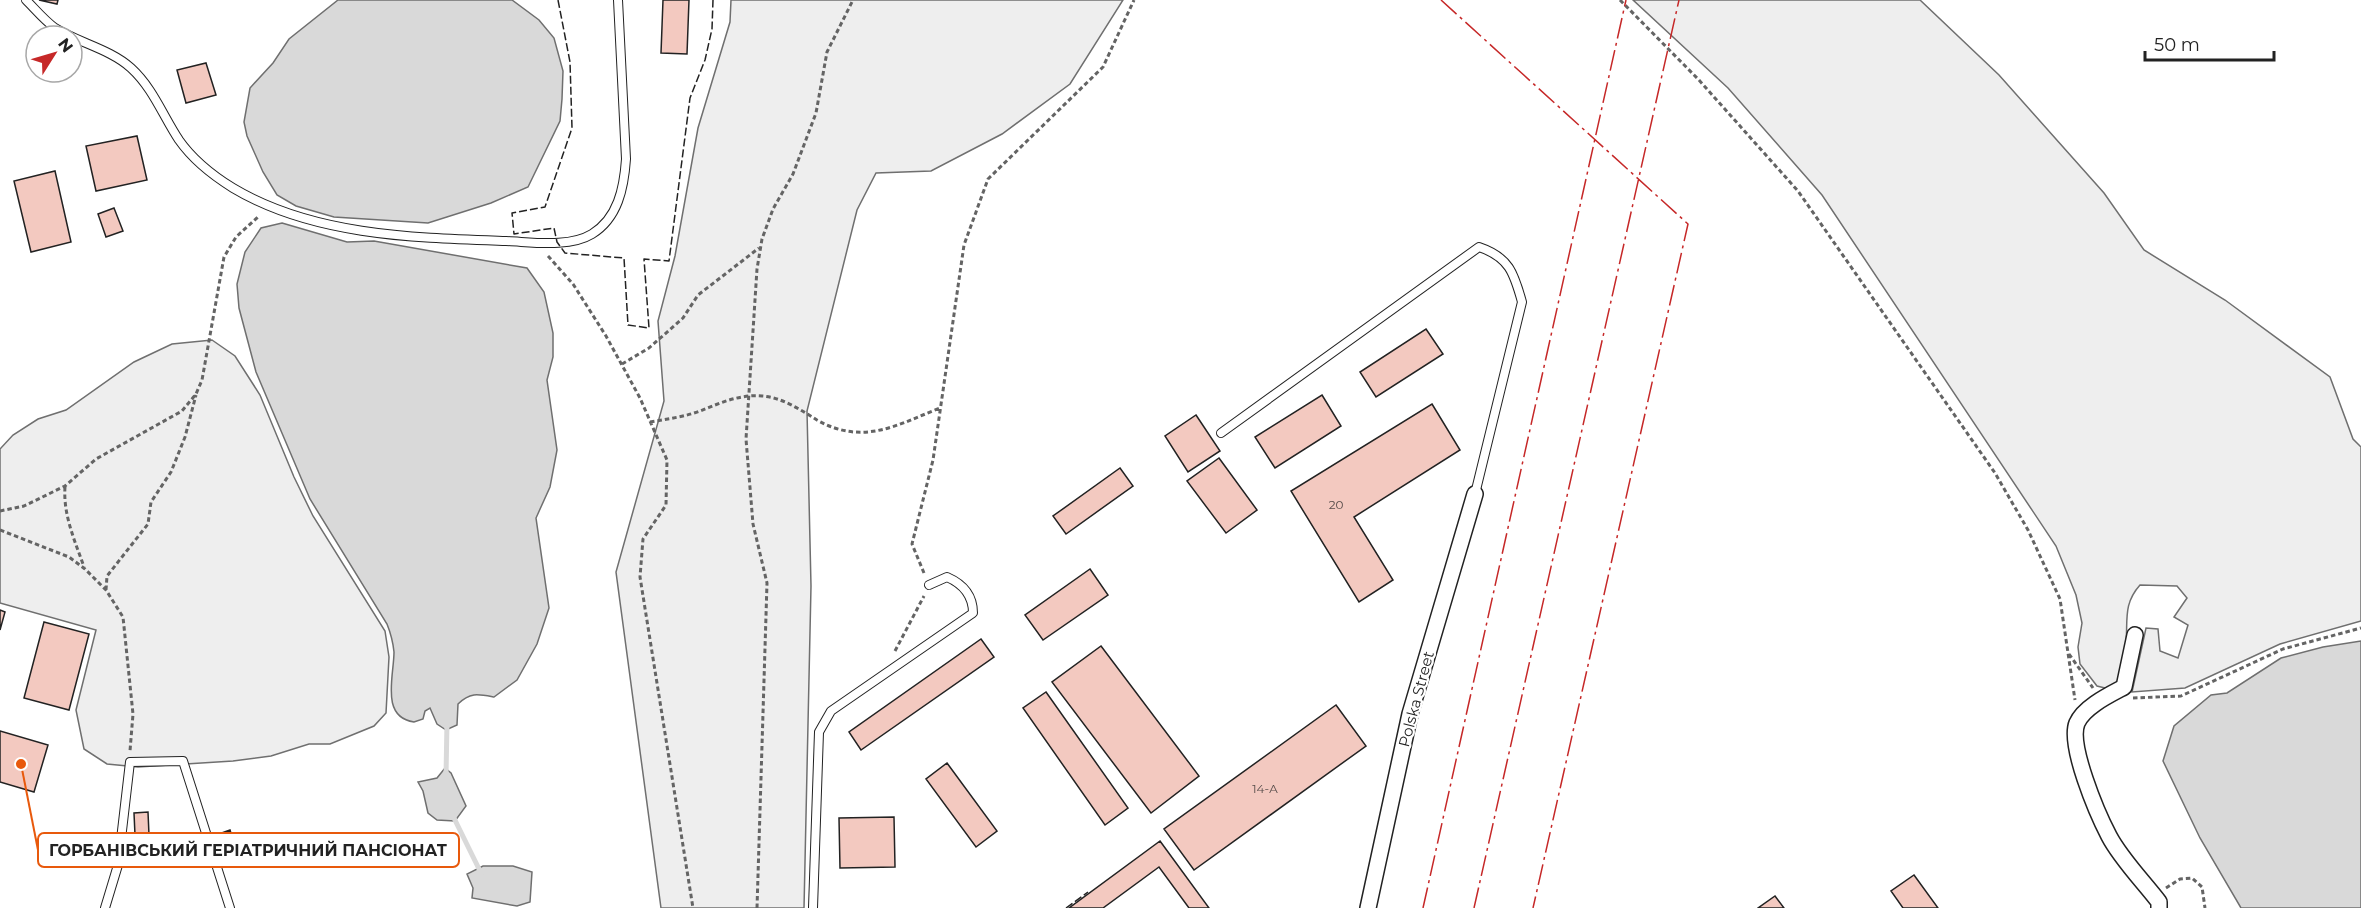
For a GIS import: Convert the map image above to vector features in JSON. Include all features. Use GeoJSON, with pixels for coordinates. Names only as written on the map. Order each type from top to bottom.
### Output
{"type":"FeatureCollection","features":[{"type":"Feature","properties":{"kind":"street","name":"Polska Street"},"geometry":{"type":"LineString","coordinates":[[1368,908],[1410,714],[1475,494]]}},
{"type":"Feature","properties":{"kind":"street"},"geometry":{"type":"LineString","coordinates":[[2135,635],[2124,687],[2109,695],[2078,720],[2073,734],[2076,754],[2109,837],[2159,905]]}},
{"type":"Feature","properties":{"kind":"lane"},"geometry":{"type":"LineString","coordinates":[[26,0],[55,27],[116,58],[132,69],[148,88],[179,140],[200,164],[249,196],[277,208],[321,221],[395,236],[536,242],[567,241],[591,235],[611,214],[624,185],[626,159],[618,0]]}},
{"type":"Feature","properties":{"kind":"lane"},"geometry":{"type":"LineString","coordinates":[[1221,433],[1479,248],[1497,253],[1515,275],[1522,302],[1475,494]]}},
{"type":"Feature","properties":{"kind":"lane"},"geometry":{"type":"LineString","coordinates":[[813,908],[819,732],[831,711],[973,613],[973,601],[960,582],[947,577],[929,585]]}},
{"type":"Feature","properties":{"kind":"lane"},"geometry":{"type":"LineString","coordinates":[[105,908],[118,865],[130,762],[157,760],[183,761],[230,908]]}},
{"type":"Feature","properties":{"kind":"path"},"geometry":{"type":"LineString","coordinates":[[757,908],[767,583],[753,524],[746,439],[748,397],[753,364],[753,306],[761,247],[773,210],[793,174],[816,113],[826,51],[853,0]]}},
{"type":"Feature","properties":{"kind":"path"},"geometry":{"type":"LineString","coordinates":[[881,676],[929,585],[912,544],[933,460],[964,245],[988,179],[1103,67],[1134,0]]}},
{"type":"Feature","properties":{"kind":"path"},"geometry":{"type":"LineString","coordinates":[[1620,0],[1698,79],[1798,191],[1995,473],[2028,530],[2060,599],[2078,720]]}},
{"type":"Feature","properties":{"kind":"path"},"geometry":{"type":"LineString","coordinates":[[106,590],[107,576],[148,524],[151,502],[171,472],[185,436],[202,380],[224,257],[236,237],[259,216],[259,209],[249,196]]}},
{"type":"Feature","properties":{"kind":"path"},"geometry":{"type":"LineString","coordinates":[[536,242],[573,284],[621,365],[667,460],[666,505],[643,539],[640,577],[693,908]]}},
{"type":"Feature","properties":{"kind":"path"},"geometry":{"type":"LineString","coordinates":[[621,365],[650,348],[683,318],[698,295],[761,247]]}},
{"type":"Feature","properties":{"kind":"path"},"geometry":{"type":"LineString","coordinates":[[0,511],[24,506],[65,486],[96,459],[182,411],[196,394]]}},
{"type":"Feature","properties":{"kind":"path"},"geometry":{"type":"LineString","coordinates":[[650,422],[692,413],[719,402],[764,396],[798,409],[824,424],[867,433],[899,426],[940,408]]}},
{"type":"Feature","properties":{"kind":"path"},"geometry":{"type":"LineString","coordinates":[[65,486],[64,497],[69,526],[85,569]]}},
{"type":"Feature","properties":{"kind":"path"},"geometry":{"type":"LineString","coordinates":[[0,531],[69,557],[106,590],[123,617],[133,714],[130,762]]}},
{"type":"Feature","properties":{"kind":"path"},"geometry":{"type":"LineString","coordinates":[[2068,652],[2093,688],[2109,695],[2148,699],[2181,696],[2283,649],[2361,628]]}},
{"type":"Feature","properties":{"kind":"path"},"geometry":{"type":"LineString","coordinates":[[2159,905],[2165,888],[2180,879],[2192,878],[2202,887],[2205,908]]}},
{"type":"Feature","properties":{"kind":"shaded area"},"geometry":{"type":"Polygon","coordinates":[[[338,0],[512,0],[539,20],[554,38],[563,71],[562,99],[560,121],[528,187],[491,203],[428,223],[334,217],[296,206],[277,195],[263,172],[247,136],[244,122],[250,88],[273,63],[289,39],[338,0]]]}},
{"type":"Feature","properties":{"kind":"shaded area"},"geometry":{"type":"Polygon","coordinates":[[[731,0],[1123,0],[1070,84],[1002,134],[931,171],[876,173],[857,210],[807,411],[811,586],[804,908],[661,908],[616,572],[664,401],[658,321],[675,256],[698,128],[730,22],[731,0]]]}},
{"type":"Feature","properties":{"kind":"shaded area"},"geometry":{"type":"Polygon","coordinates":[[[1633,0],[1920,0],[1999,75],[2104,193],[2144,250],[2225,300],[2330,377],[2353,439],[2361,447],[2361,621],[2280,644],[2185,688],[2132,692],[2146,628],[2158,629],[2160,651],[2178,658],[2188,625],[2174,617],[2187,598],[2177,586],[2140,585],[2129,606],[2124,659],[2117,685],[2105,688],[2097,686],[2080,664],[2078,647],[2082,623],[2076,595],[2056,546],[1822,195],[1728,88],[1633,0]]]}},
{"type":"Feature","properties":{"kind":"shaded area"},"geometry":{"type":"Polygon","coordinates":[[[282,223],[347,242],[374,241],[527,268],[544,292],[553,333],[553,357],[547,380],[557,450],[550,487],[536,518],[549,608],[537,644],[517,680],[494,697],[474,695],[466,697],[458,704],[457,725],[446,730],[437,724],[430,708],[425,711],[423,719],[414,722],[403,719],[397,712],[391,694],[394,652],[387,624],[310,499],[256,372],[239,308],[237,284],[245,252],[261,228],[282,223]]]}},
{"type":"Feature","properties":{"kind":"shaded area"},"geometry":{"type":"Polygon","coordinates":[[[212,340],[235,356],[260,395],[313,516],[385,631],[389,657],[386,713],[374,726],[330,744],[309,744],[271,756],[233,761],[138,767],[107,764],[84,749],[76,710],[96,630],[0,603],[0,449],[13,435],[38,419],[66,410],[134,362],[172,344],[212,340]]]}},
{"type":"Feature","properties":{"kind":"shaded area"},"geometry":{"type":"Polygon","coordinates":[[[2361,641],[2361,908],[2241,908],[2200,838],[2163,761],[2174,726],[2211,695],[2227,693],[2281,658],[2323,647],[2361,641]]]}},
{"type":"Feature","properties":{"kind":"shaded area"},"geometry":{"type":"Polygon","coordinates":[[[445,768],[451,773],[466,806],[455,821],[437,820],[428,813],[423,791],[418,782],[437,778],[445,768]]]}},
{"type":"Feature","properties":{"kind":"shaded area"},"geometry":{"type":"Polygon","coordinates":[[[483,866],[513,866],[532,872],[530,902],[517,906],[472,898],[473,888],[467,874],[483,866]]]}},
{"type":"Feature","properties":{"kind":"building"},"geometry":{"type":"Polygon","coordinates":[[[39,0],[58,0],[57,4],[39,0]]]}},
{"type":"Feature","properties":{"kind":"building"},"geometry":{"type":"Polygon","coordinates":[[[663,0],[689,0],[687,54],[661,53],[663,0]]]}},
{"type":"Feature","properties":{"kind":"building"},"geometry":{"type":"Polygon","coordinates":[[[206,63],[216,95],[186,103],[177,70],[206,63]]]}},
{"type":"Feature","properties":{"kind":"building"},"geometry":{"type":"Polygon","coordinates":[[[137,136],[147,180],[96,191],[86,146],[137,136]]]}},
{"type":"Feature","properties":{"kind":"building"},"geometry":{"type":"Polygon","coordinates":[[[55,171],[71,242],[31,252],[14,181],[55,171]]]}},
{"type":"Feature","properties":{"kind":"building"},"geometry":{"type":"Polygon","coordinates":[[[114,208],[123,231],[106,237],[98,214],[114,208]]]}},
{"type":"Feature","properties":{"kind":"building"},"geometry":{"type":"Polygon","coordinates":[[[1426,329],[1443,354],[1376,397],[1360,372],[1426,329]]]}},
{"type":"Feature","properties":{"kind":"building"},"geometry":{"type":"Polygon","coordinates":[[[1322,395],[1341,426],[1275,468],[1255,437],[1322,395]]]}},
{"type":"Feature","properties":{"kind":"building"},"geometry":{"type":"Polygon","coordinates":[[[1432,404],[1460,450],[1354,517],[1393,580],[1359,602],[1291,491],[1432,404]]]}},
{"type":"Feature","properties":{"kind":"building"},"geometry":{"type":"Polygon","coordinates":[[[1196,415],[1220,451],[1188,472],[1165,436],[1196,415]]]}},
{"type":"Feature","properties":{"kind":"building"},"geometry":{"type":"Polygon","coordinates":[[[1219,458],[1257,510],[1226,533],[1187,481],[1219,458]]]}},
{"type":"Feature","properties":{"kind":"building"},"geometry":{"type":"Polygon","coordinates":[[[1120,468],[1133,486],[1066,534],[1053,516],[1120,468]]]}},
{"type":"Feature","properties":{"kind":"building"},"geometry":{"type":"Polygon","coordinates":[[[1090,569],[1108,595],[1043,640],[1025,615],[1090,569]]]}},
{"type":"Feature","properties":{"kind":"building"},"geometry":{"type":"Polygon","coordinates":[[[0,610],[5,612],[0,630],[0,610]]]}},
{"type":"Feature","properties":{"kind":"building"},"geometry":{"type":"Polygon","coordinates":[[[44,622],[89,634],[69,710],[24,698],[44,622]]]}},
{"type":"Feature","properties":{"kind":"building"},"geometry":{"type":"Polygon","coordinates":[[[981,639],[994,657],[861,750],[849,732],[981,639]]]}},
{"type":"Feature","properties":{"kind":"building"},"geometry":{"type":"Polygon","coordinates":[[[1101,646],[1199,776],[1151,813],[1052,682],[1101,646]]]}},
{"type":"Feature","properties":{"kind":"building"},"geometry":{"type":"Polygon","coordinates":[[[1046,692],[1128,808],[1105,825],[1023,708],[1046,692]]]}},
{"type":"Feature","properties":{"kind":"building"},"geometry":{"type":"Polygon","coordinates":[[[1336,705],[1366,746],[1194,870],[1164,829],[1336,705]]]}},
{"type":"Feature","properties":{"kind":"building"},"geometry":{"type":"Polygon","coordinates":[[[0,731],[48,745],[34,792],[0,782],[0,731]]]}},
{"type":"Feature","properties":{"kind":"building"},"geometry":{"type":"Polygon","coordinates":[[[947,763],[997,831],[976,847],[926,779],[947,763]]]}},
{"type":"Feature","properties":{"kind":"building"},"geometry":{"type":"Polygon","coordinates":[[[148,812],[149,835],[135,835],[134,813],[148,812]]]}},
{"type":"Feature","properties":{"kind":"building"},"geometry":{"type":"Polygon","coordinates":[[[894,817],[895,867],[840,868],[839,818],[894,817]]]}},
{"type":"Feature","properties":{"kind":"building"},"geometry":{"type":"Polygon","coordinates":[[[230,830],[237,853],[223,857],[216,835],[230,830]]]}},
{"type":"Feature","properties":{"kind":"building"},"geometry":{"type":"Polygon","coordinates":[[[1160,841],[1209,908],[1189,908],[1159,867],[1103,908],[1069,908],[1160,841]]]}},
{"type":"Feature","properties":{"kind":"building"},"geometry":{"type":"Polygon","coordinates":[[[1914,875],[1938,908],[1903,908],[1891,891],[1914,875]]]}},
{"type":"Feature","properties":{"kind":"building"},"geometry":{"type":"Polygon","coordinates":[[[1775,896],[1784,908],[1758,908],[1775,896]]]}},
{"type":"Feature","properties":{"kind":"waterway"},"geometry":{"type":"LineString","coordinates":[[446,776],[447,722]]}},
{"type":"Feature","properties":{"kind":"waterway"},"geometry":{"type":"LineString","coordinates":[[452,814],[481,873]]}},
{"type":"Feature","properties":{"kind":"fence"},"geometry":{"type":"LineString","coordinates":[[558,0],[570,62],[572,128],[545,207],[512,213],[514,234],[554,228],[557,242],[565,253],[624,258],[628,325],[649,328],[644,259],[669,261],[690,98],[705,60],[712,29],[713,0]]}},
{"type":"Feature","properties":{"kind":"fence"},"geometry":{"type":"LineString","coordinates":[[1066,908],[1088,892]]}},
{"type":"Feature","properties":{"kind":"power"},"geometry":{"type":"LineString","coordinates":[[1441,0],[1688,224],[1533,908]]}},
{"type":"Feature","properties":{"kind":"power"},"geometry":{"type":"LineString","coordinates":[[1423,908],[1626,0]]}},
{"type":"Feature","properties":{"kind":"power"},"geometry":{"type":"LineString","coordinates":[[1474,908],[1679,0]]}},
{"type":"Feature","properties":{"kind":"place","name":"ГОРБАНІВСЬКИЙ ГЕРІАТРИЧНИЙ ПАНСІОНАТ"},"geometry":{"type":"Point","coordinates":[21,764]}}]}
